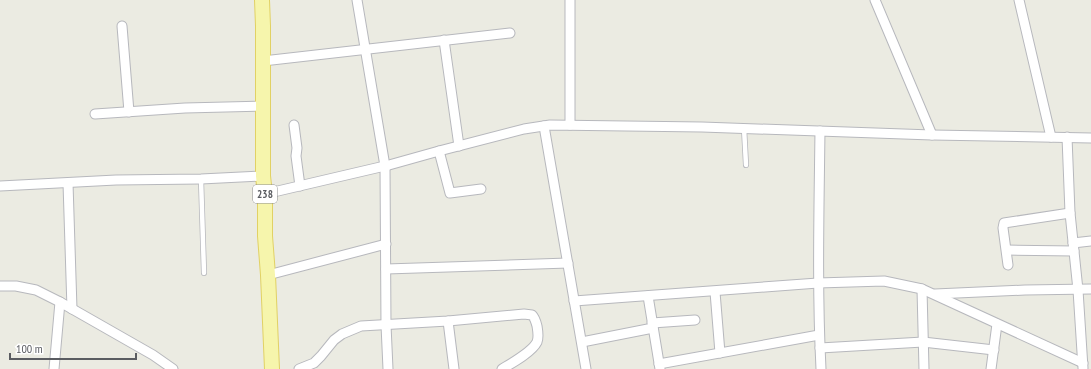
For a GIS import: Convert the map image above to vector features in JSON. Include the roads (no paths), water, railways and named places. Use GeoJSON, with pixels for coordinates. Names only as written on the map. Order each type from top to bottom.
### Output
{"type":"FeatureCollection","features":[{"type":"Feature","properties":{"kind":"main road","name":"238"},"geometry":{"type":"LineString","coordinates":[[262,0],[263,176],[272,369]]}},
{"type":"Feature","properties":{"kind":"street"},"geometry":{"type":"LineString","coordinates":[[357,0],[384,166],[388,369]]}},
{"type":"Feature","properties":{"kind":"street"},"geometry":{"type":"LineString","coordinates":[[570,0],[570,125]]}},
{"type":"Feature","properties":{"kind":"street"},"geometry":{"type":"LineString","coordinates":[[875,0],[932,135]]}},
{"type":"Feature","properties":{"kind":"street"},"geometry":{"type":"LineString","coordinates":[[1019,0],[1051,137]]}},
{"type":"Feature","properties":{"kind":"street"},"geometry":{"type":"LineString","coordinates":[[122,26],[128,112]]}},
{"type":"Feature","properties":{"kind":"street"},"geometry":{"type":"LineString","coordinates":[[263,61],[510,33]]}},
{"type":"Feature","properties":{"kind":"street"},"geometry":{"type":"LineString","coordinates":[[444,40],[459,146]]}},
{"type":"Feature","properties":{"kind":"street"},"geometry":{"type":"LineString","coordinates":[[95,114],[222,106],[263,106]]}},
{"type":"Feature","properties":{"kind":"street"},"geometry":{"type":"LineString","coordinates":[[294,125],[300,186]]}},
{"type":"Feature","properties":{"kind":"street"},"geometry":{"type":"LineString","coordinates":[[265,194],[384,166],[524,129],[544,126],[570,125],[744,128],[932,135],[1091,138]]}},
{"type":"Feature","properties":{"kind":"street"},"geometry":{"type":"LineString","coordinates":[[544,126],[586,369]]}},
{"type":"Feature","properties":{"kind":"street"},"geometry":{"type":"LineString","coordinates":[[820,130],[818,283],[821,369]]}},
{"type":"Feature","properties":{"kind":"street"},"geometry":{"type":"LineString","coordinates":[[574,301],[715,292],[818,283],[876,280],[892,282],[922,289],[934,294],[1083,366],[1078,290],[1070,213],[1067,137]]}},
{"type":"Feature","properties":{"kind":"street"},"geometry":{"type":"LineString","coordinates":[[439,151],[450,193],[481,189]]}},
{"type":"Feature","properties":{"kind":"street"},"geometry":{"type":"LineString","coordinates":[[0,186],[116,180],[201,179],[263,176]]}},
{"type":"Feature","properties":{"kind":"street"},"geometry":{"type":"LineString","coordinates":[[68,183],[72,309]]}},
{"type":"Feature","properties":{"kind":"street"},"geometry":{"type":"LineString","coordinates":[[1008,265],[1003,228],[1005,222],[1070,213]]}},
{"type":"Feature","properties":{"kind":"street"},"geometry":{"type":"LineString","coordinates":[[1007,250],[1073,247],[1091,241]]}},
{"type":"Feature","properties":{"kind":"street"},"geometry":{"type":"LineString","coordinates":[[268,275],[386,244]]}},
{"type":"Feature","properties":{"kind":"street"},"geometry":{"type":"LineString","coordinates":[[386,269],[568,263]]}},
{"type":"Feature","properties":{"kind":"street"},"geometry":{"type":"LineString","coordinates":[[0,286],[16,286],[36,290],[153,355],[174,369]]}},
{"type":"Feature","properties":{"kind":"street"},"geometry":{"type":"LineString","coordinates":[[922,289],[924,369]]}},
{"type":"Feature","properties":{"kind":"street"},"geometry":{"type":"LineString","coordinates":[[934,294],[1091,289]]}},
{"type":"Feature","properties":{"kind":"street"},"geometry":{"type":"LineString","coordinates":[[715,292],[720,353]]}},
{"type":"Feature","properties":{"kind":"street"},"geometry":{"type":"LineString","coordinates":[[648,296],[660,367],[720,353],[819,335]]}},
{"type":"Feature","properties":{"kind":"street"},"geometry":{"type":"LineString","coordinates":[[54,369],[60,302]]}},
{"type":"Feature","properties":{"kind":"street"},"geometry":{"type":"LineString","coordinates":[[299,369],[314,363],[334,340],[349,330],[361,326],[448,321],[527,314],[532,315],[536,320],[539,336],[537,342],[511,366],[502,369]]}},
{"type":"Feature","properties":{"kind":"street"},"geometry":{"type":"LineString","coordinates":[[582,342],[653,326],[694,320]]}},
{"type":"Feature","properties":{"kind":"street"},"geometry":{"type":"LineString","coordinates":[[448,321],[454,369]]}},
{"type":"Feature","properties":{"kind":"street"},"geometry":{"type":"LineString","coordinates":[[991,369],[997,324]]}},
{"type":"Feature","properties":{"kind":"street"},"geometry":{"type":"LineString","coordinates":[[820,348],[923,342],[994,350]]}},
{"type":"Feature","properties":{"kind":"lane"},"geometry":{"type":"LineString","coordinates":[[744,128],[746,164]]}},
{"type":"Feature","properties":{"kind":"lane"},"geometry":{"type":"LineString","coordinates":[[201,179],[204,273]]}}]}
